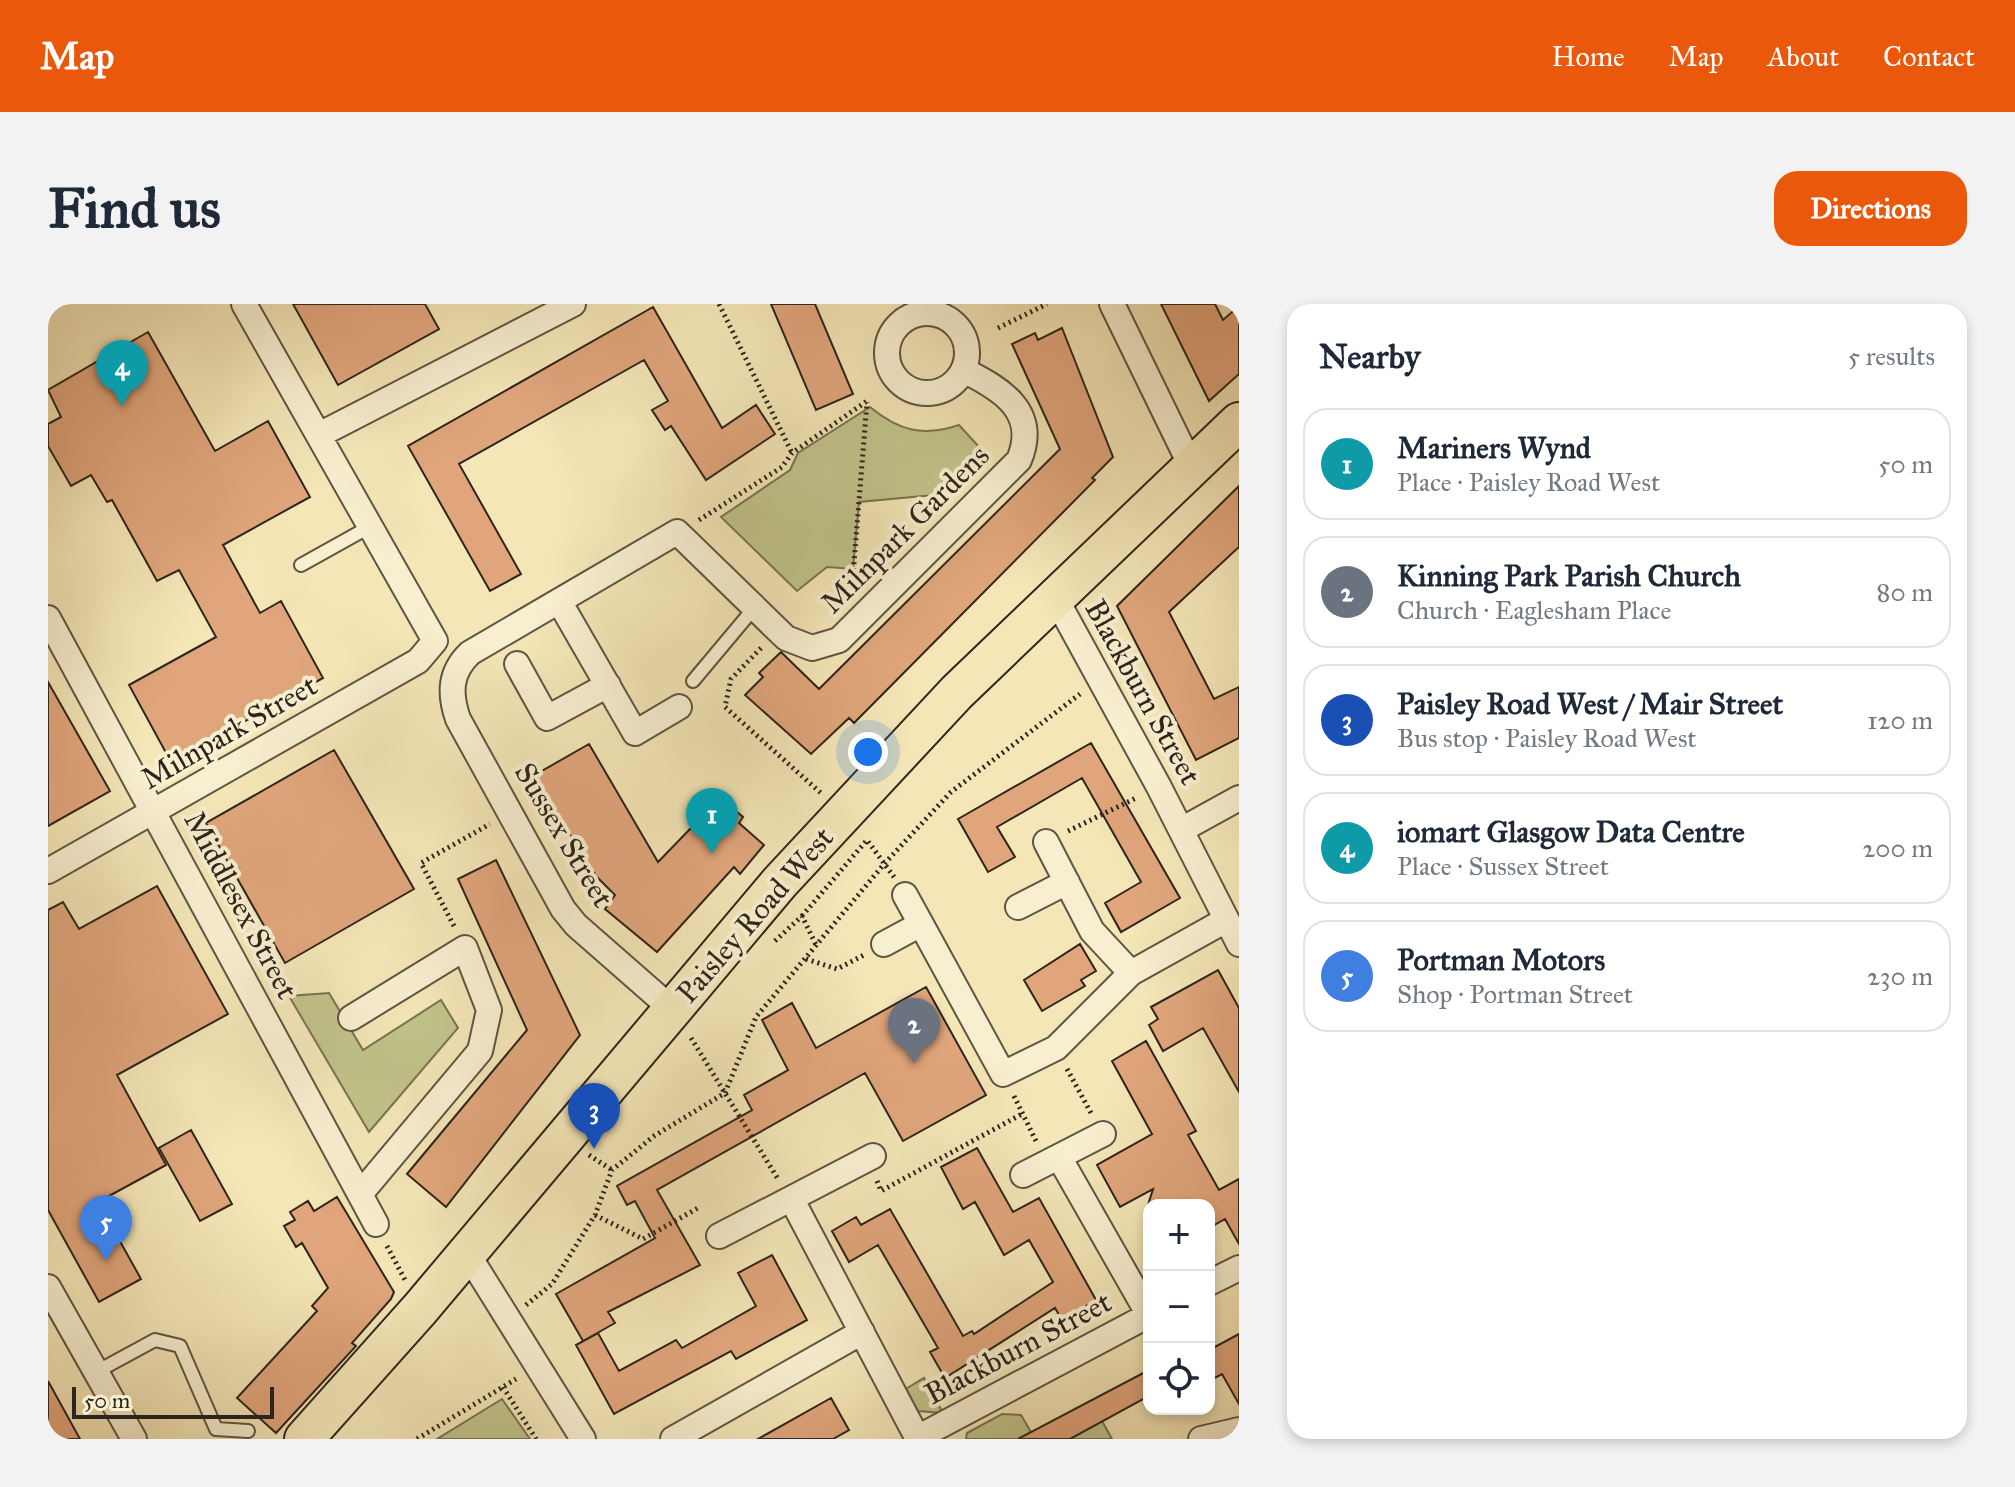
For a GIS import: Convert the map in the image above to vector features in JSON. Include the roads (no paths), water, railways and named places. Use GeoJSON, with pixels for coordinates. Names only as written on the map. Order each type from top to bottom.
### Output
{"type":"FeatureCollection","features":[{"type":"Feature","properties":{"kind":"main road","name":"Paisley Road West"},"geometry":{"type":"LineString","coordinates":[[304,1439],[420,1309],[780,882],[913,739],[1239,422]]}},
{"type":"Feature","properties":{"kind":"street"},"geometry":{"type":"LineString","coordinates":[[244,304],[371,526]]}},
{"type":"Feature","properties":{"kind":"street"},"geometry":{"type":"LineString","coordinates":[[321,434],[573,304]]}},
{"type":"Feature","properties":{"kind":"street"},"geometry":{"type":"LineString","coordinates":[[1112,304],[1191,466]]}},
{"type":"Feature","properties":{"kind":"street","name":"Milnpark Gardens"},"geometry":{"type":"LineString","coordinates":[[559,601],[677,532],[786,638],[812,648],[839,640],[1019,460],[1026,444],[1019,411],[1004,394],[963,370]]}},
{"type":"Feature","properties":{"kind":"street","name":"Milnpark Street"},"geometry":{"type":"LineString","coordinates":[[48,871],[418,661],[435,641],[371,526]]}},
{"type":"Feature","properties":{"kind":"street","name":"Blackburn Street"},"geometry":{"type":"LineString","coordinates":[[1056,599],[1159,787],[1239,944]]}},
{"type":"Feature","properties":{"kind":"street"},"geometry":{"type":"LineString","coordinates":[[559,601],[635,733],[679,707]]}},
{"type":"Feature","properties":{"kind":"street","name":"Sussex Street"},"geometry":{"type":"LineString","coordinates":[[559,601],[470,653],[459,663],[451,690],[458,719],[570,918],[673,1010]]}},
{"type":"Feature","properties":{"kind":"street","name":"Middlesex Street"},"geometry":{"type":"LineString","coordinates":[[48,618],[376,1224]]}},
{"type":"Feature","properties":{"kind":"street"},"geometry":{"type":"LineString","coordinates":[[517,664],[547,718],[608,685]]}},
{"type":"Feature","properties":{"kind":"street"},"geometry":{"type":"LineString","coordinates":[[1181,830],[1239,798]]}},
{"type":"Feature","properties":{"kind":"street"},"geometry":{"type":"LineString","coordinates":[[1046,842],[1092,931],[1131,973]]}},
{"type":"Feature","properties":{"kind":"street"},"geometry":{"type":"LineString","coordinates":[[1018,907],[1067,882]]}},
{"type":"Feature","properties":{"kind":"street"},"geometry":{"type":"LineString","coordinates":[[905,895],[1003,1074],[1056,1048],[1131,973],[1226,920]]}},
{"type":"Feature","properties":{"kind":"street"},"geometry":{"type":"LineString","coordinates":[[884,944],[921,924]]}},
{"type":"Feature","properties":{"kind":"street"},"geometry":{"type":"LineString","coordinates":[[351,1018],[465,948],[489,1010],[480,1051],[361,1193]]}},
{"type":"Feature","properties":{"kind":"street"},"geometry":{"type":"LineString","coordinates":[[1023,1175],[1103,1134]]}},
{"type":"Feature","properties":{"kind":"street"},"geometry":{"type":"LineString","coordinates":[[1059,1157],[1143,1304]]}},
{"type":"Feature","properties":{"kind":"street"},"geometry":{"type":"LineString","coordinates":[[719,1236],[869,1158]]}},
{"type":"Feature","properties":{"kind":"street","name":"Blackburn Street"},"geometry":{"type":"LineString","coordinates":[[792,1200],[918,1438],[1143,1318]]}},
{"type":"Feature","properties":{"kind":"street"},"geometry":{"type":"LineString","coordinates":[[467,1253],[583,1439]]}},
{"type":"Feature","properties":{"kind":"street"},"geometry":{"type":"LineString","coordinates":[[1215,1280],[1239,1268]]}},
{"type":"Feature","properties":{"kind":"street"},"geometry":{"type":"LineString","coordinates":[[48,1287],[134,1439]]}},
{"type":"Feature","properties":{"kind":"street"},"geometry":{"type":"LineString","coordinates":[[673,1439],[862,1332]]}},
{"type":"Feature","properties":{"kind":"street"},"geometry":{"type":"LineString","coordinates":[[1201,1439],[1239,1430]]}},
{"type":"Feature","properties":{"kind":"lane"},"geometry":{"type":"LineString","coordinates":[[301,565],[371,526]]}},
{"type":"Feature","properties":{"kind":"lane"},"geometry":{"type":"LineString","coordinates":[[693,681],[755,607]]}},
{"type":"Feature","properties":{"kind":"lane"},"geometry":{"type":"LineString","coordinates":[[96,1372],[155,1340],[180,1346],[216,1429],[248,1431]]}},
{"type":"Feature","properties":{"kind":"place","name":"iomart Glasgow Data Centre"},"geometry":{"type":"Point","coordinates":[122,406]}},
{"type":"Feature","properties":{"kind":"place","name":"Mariners Wynd"},"geometry":{"type":"Point","coordinates":[712,854]}},
{"type":"Feature","properties":{"kind":"place","name":"Kinning Park Parish Church"},"geometry":{"type":"Point","coordinates":[914,1064]}},
{"type":"Feature","properties":{"kind":"place","name":"Paisley Road West / Mair Street"},"geometry":{"type":"Point","coordinates":[594,1149]}},
{"type":"Feature","properties":{"kind":"place","name":"Portman Motors"},"geometry":{"type":"Point","coordinates":[106,1261]}}]}
